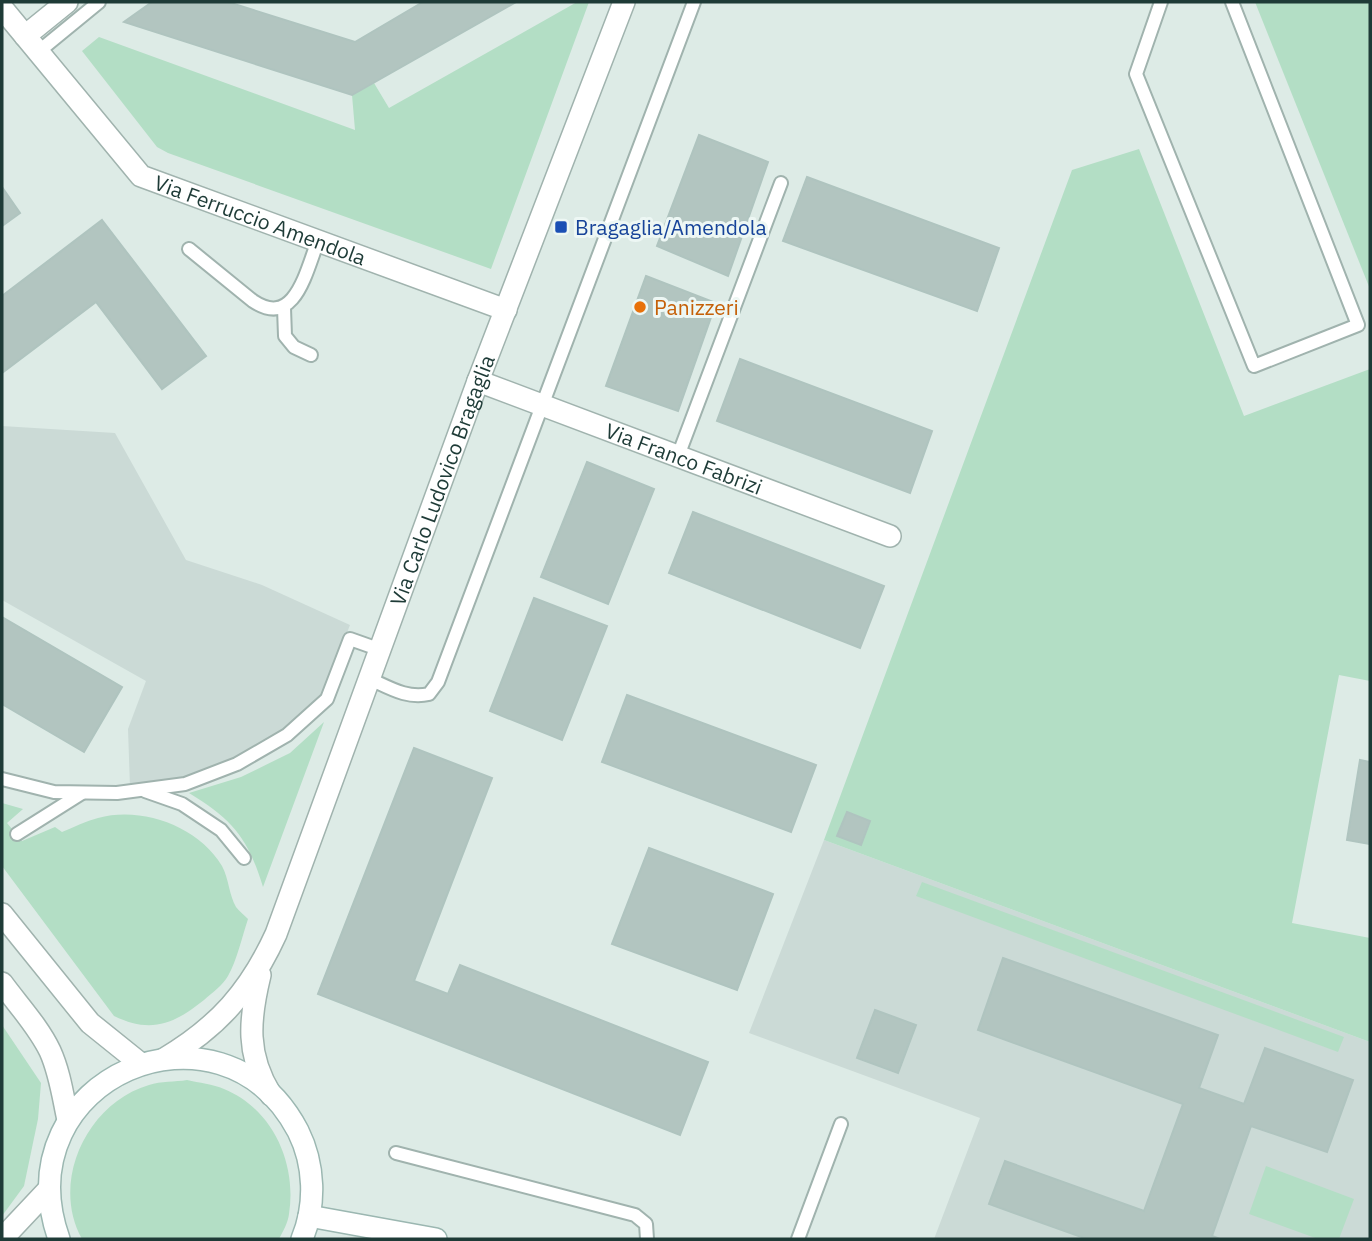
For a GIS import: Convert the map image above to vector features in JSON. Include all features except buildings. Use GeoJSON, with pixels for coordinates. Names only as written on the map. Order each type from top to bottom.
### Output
{"type":"FeatureCollection","features":[{"type":"Feature","properties":{"kind":"street"},"geometry":{"type":"LineString","coordinates":[[32,44],[67,2]]}},
{"type":"Feature","properties":{"kind":"street","name":"Via Carlo Ludovico Bragaglia"},"geometry":{"type":"LineString","coordinates":[[271,1095],[257,1070],[251,1037],[254,1004],[264,960],[286,910],[478,381],[624,2]]}},
{"type":"Feature","properties":{"kind":"street","name":"Via Ferruccio Amendola"},"geometry":{"type":"LineString","coordinates":[[2,8],[141,176],[506,310]]}},
{"type":"Feature","properties":{"kind":"street","name":"Via Franco Fabrizi"},"geometry":{"type":"LineString","coordinates":[[478,381],[890,536]]}},
{"type":"Feature","properties":{"kind":"street"},"geometry":{"type":"LineString","coordinates":[[2,914],[90,1023],[141,1064]]}},
{"type":"Feature","properties":{"kind":"street","name":"Via Carlo Ludovico Bragaglia"},"geometry":{"type":"LineString","coordinates":[[164,1059],[196,1038],[228,1010],[264,960]]}},
{"type":"Feature","properties":{"kind":"street"},"geometry":{"type":"LineString","coordinates":[[2,983],[50,1051],[58,1072],[68,1121]]}},
{"type":"Feature","properties":{"kind":"street"},"geometry":{"type":"LineString","coordinates":[[59,1239],[52,1219],[49,1189],[57,1143],[68,1121],[92,1092],[112,1077],[141,1064],[186,1058],[222,1065],[254,1081],[271,1095],[292,1120],[308,1157],[312,1196],[302,1239]]}},
{"type":"Feature","properties":{"kind":"street"},"geometry":{"type":"LineString","coordinates":[[2,1239],[49,1189]]}},
{"type":"Feature","properties":{"kind":"street"},"geometry":{"type":"LineString","coordinates":[[309,1216],[436,1239]]}},
{"type":"Feature","properties":{"kind":"lane"},"geometry":{"type":"LineString","coordinates":[[32,44],[99,2]]}},
{"type":"Feature","properties":{"kind":"lane"},"geometry":{"type":"LineString","coordinates":[[370,679],[402,694],[417,697],[429,694],[438,682],[694,2]]}},
{"type":"Feature","properties":{"kind":"lane"},"geometry":{"type":"LineString","coordinates":[[1161,2],[1136,74],[1254,366],[1358,325],[1232,2]]}},
{"type":"Feature","properties":{"kind":"lane"},"geometry":{"type":"LineString","coordinates":[[678,456],[782,183]]}},
{"type":"Feature","properties":{"kind":"lane"},"geometry":{"type":"LineString","coordinates":[[311,355],[294,347],[285,336],[284,308],[300,286],[318,241]]}},
{"type":"Feature","properties":{"kind":"lane"},"geometry":{"type":"LineString","coordinates":[[190,248],[263,308],[284,308]]}},
{"type":"Feature","properties":{"kind":"lane"},"geometry":{"type":"LineString","coordinates":[[2,779],[54,792],[117,793],[186,784],[237,764],[287,735],[327,699],[350,639],[380,650]]}},
{"type":"Feature","properties":{"kind":"lane"},"geometry":{"type":"LineString","coordinates":[[141,790],[182,804],[221,830],[244,858]]}},
{"type":"Feature","properties":{"kind":"lane"},"geometry":{"type":"LineString","coordinates":[[17,834],[82,792]]}},
{"type":"Feature","properties":{"kind":"lane"},"geometry":{"type":"LineString","coordinates":[[798,1239],[841,1124]]}},
{"type":"Feature","properties":{"kind":"lane"},"geometry":{"type":"LineString","coordinates":[[396,1153],[635,1215],[646,1224],[647,1239]]}},
{"type":"Feature","properties":{"kind":"shaded area"},"geometry":{"type":"Polygon","coordinates":[[[2,426],[115,433],[186,560],[262,585],[350,625],[322,696],[281,732],[230,760],[181,779],[130,787],[128,729],[146,681],[2,600],[2,426]]]}},
{"type":"Feature","properties":{"kind":"shaded area"},"geometry":{"type":"Polygon","coordinates":[[[824,840],[1370,1042],[1370,1239],[934,1239],[980,1118],[749,1033],[824,840]]]}},
{"type":"Feature","properties":{"kind":"green space"},"geometry":{"type":"Polygon","coordinates":[[[577,2],[589,2],[491,269],[168,153],[157,147],[82,51],[99,37],[355,130],[352,95],[374,83],[389,108],[577,2]]]}},
{"type":"Feature","properties":{"kind":"green space"},"geometry":{"type":"Polygon","coordinates":[[[1255,2],[1370,2],[1370,289],[1255,2]]]}},
{"type":"Feature","properties":{"kind":"green space"},"geometry":{"type":"Polygon","coordinates":[[[1139,149],[1244,416],[1370,369],[1370,681],[1339,675],[1292,923],[1370,938],[1370,1042],[824,840],[1072,170],[1139,149]]]}},
{"type":"Feature","properties":{"kind":"green space"},"geometry":{"type":"Polygon","coordinates":[[[324,722],[263,887],[251,855],[237,832],[217,812],[189,793],[241,777],[290,753],[324,722]]]}},
{"type":"Feature","properties":{"kind":"green space"},"geometry":{"type":"Polygon","coordinates":[[[2,803],[23,809],[7,823],[22,841],[55,827],[62,832],[85,822],[115,815],[150,817],[168,822],[199,840],[222,866],[234,902],[248,919],[226,979],[204,1000],[182,1015],[162,1024],[139,1024],[114,1016],[2,866],[2,803]]]}},
{"type":"Feature","properties":{"kind":"green space"},"geometry":{"type":"Polygon","coordinates":[[[922,882],[1344,1037],[1338,1052],[916,896],[922,882]]]}},
{"type":"Feature","properties":{"kind":"green space"},"geometry":{"type":"Polygon","coordinates":[[[2,1025],[41,1083],[38,1119],[24,1186],[2,1216],[2,1025]]]}},
{"type":"Feature","properties":{"kind":"green space"},"geometry":{"type":"Polygon","coordinates":[[[187,1080],[220,1087],[241,1098],[256,1110],[278,1140],[285,1158],[291,1195],[288,1217],[279,1239],[82,1239],[73,1217],[70,1193],[80,1147],[92,1127],[108,1109],[127,1094],[149,1085],[187,1080]]]}},
{"type":"Feature","properties":{"kind":"green space"},"geometry":{"type":"Polygon","coordinates":[[[1266,1166],[1354,1199],[1339,1239],[1318,1239],[1249,1214],[1266,1166]]]}},
{"type":"Feature","properties":{"kind":"place","name":"Bragaglia/Amendola"},"geometry":{"type":"Point","coordinates":[561,227]}},
{"type":"Feature","properties":{"kind":"place","name":"Panizzeri"},"geometry":{"type":"Point","coordinates":[640,307]}}]}
